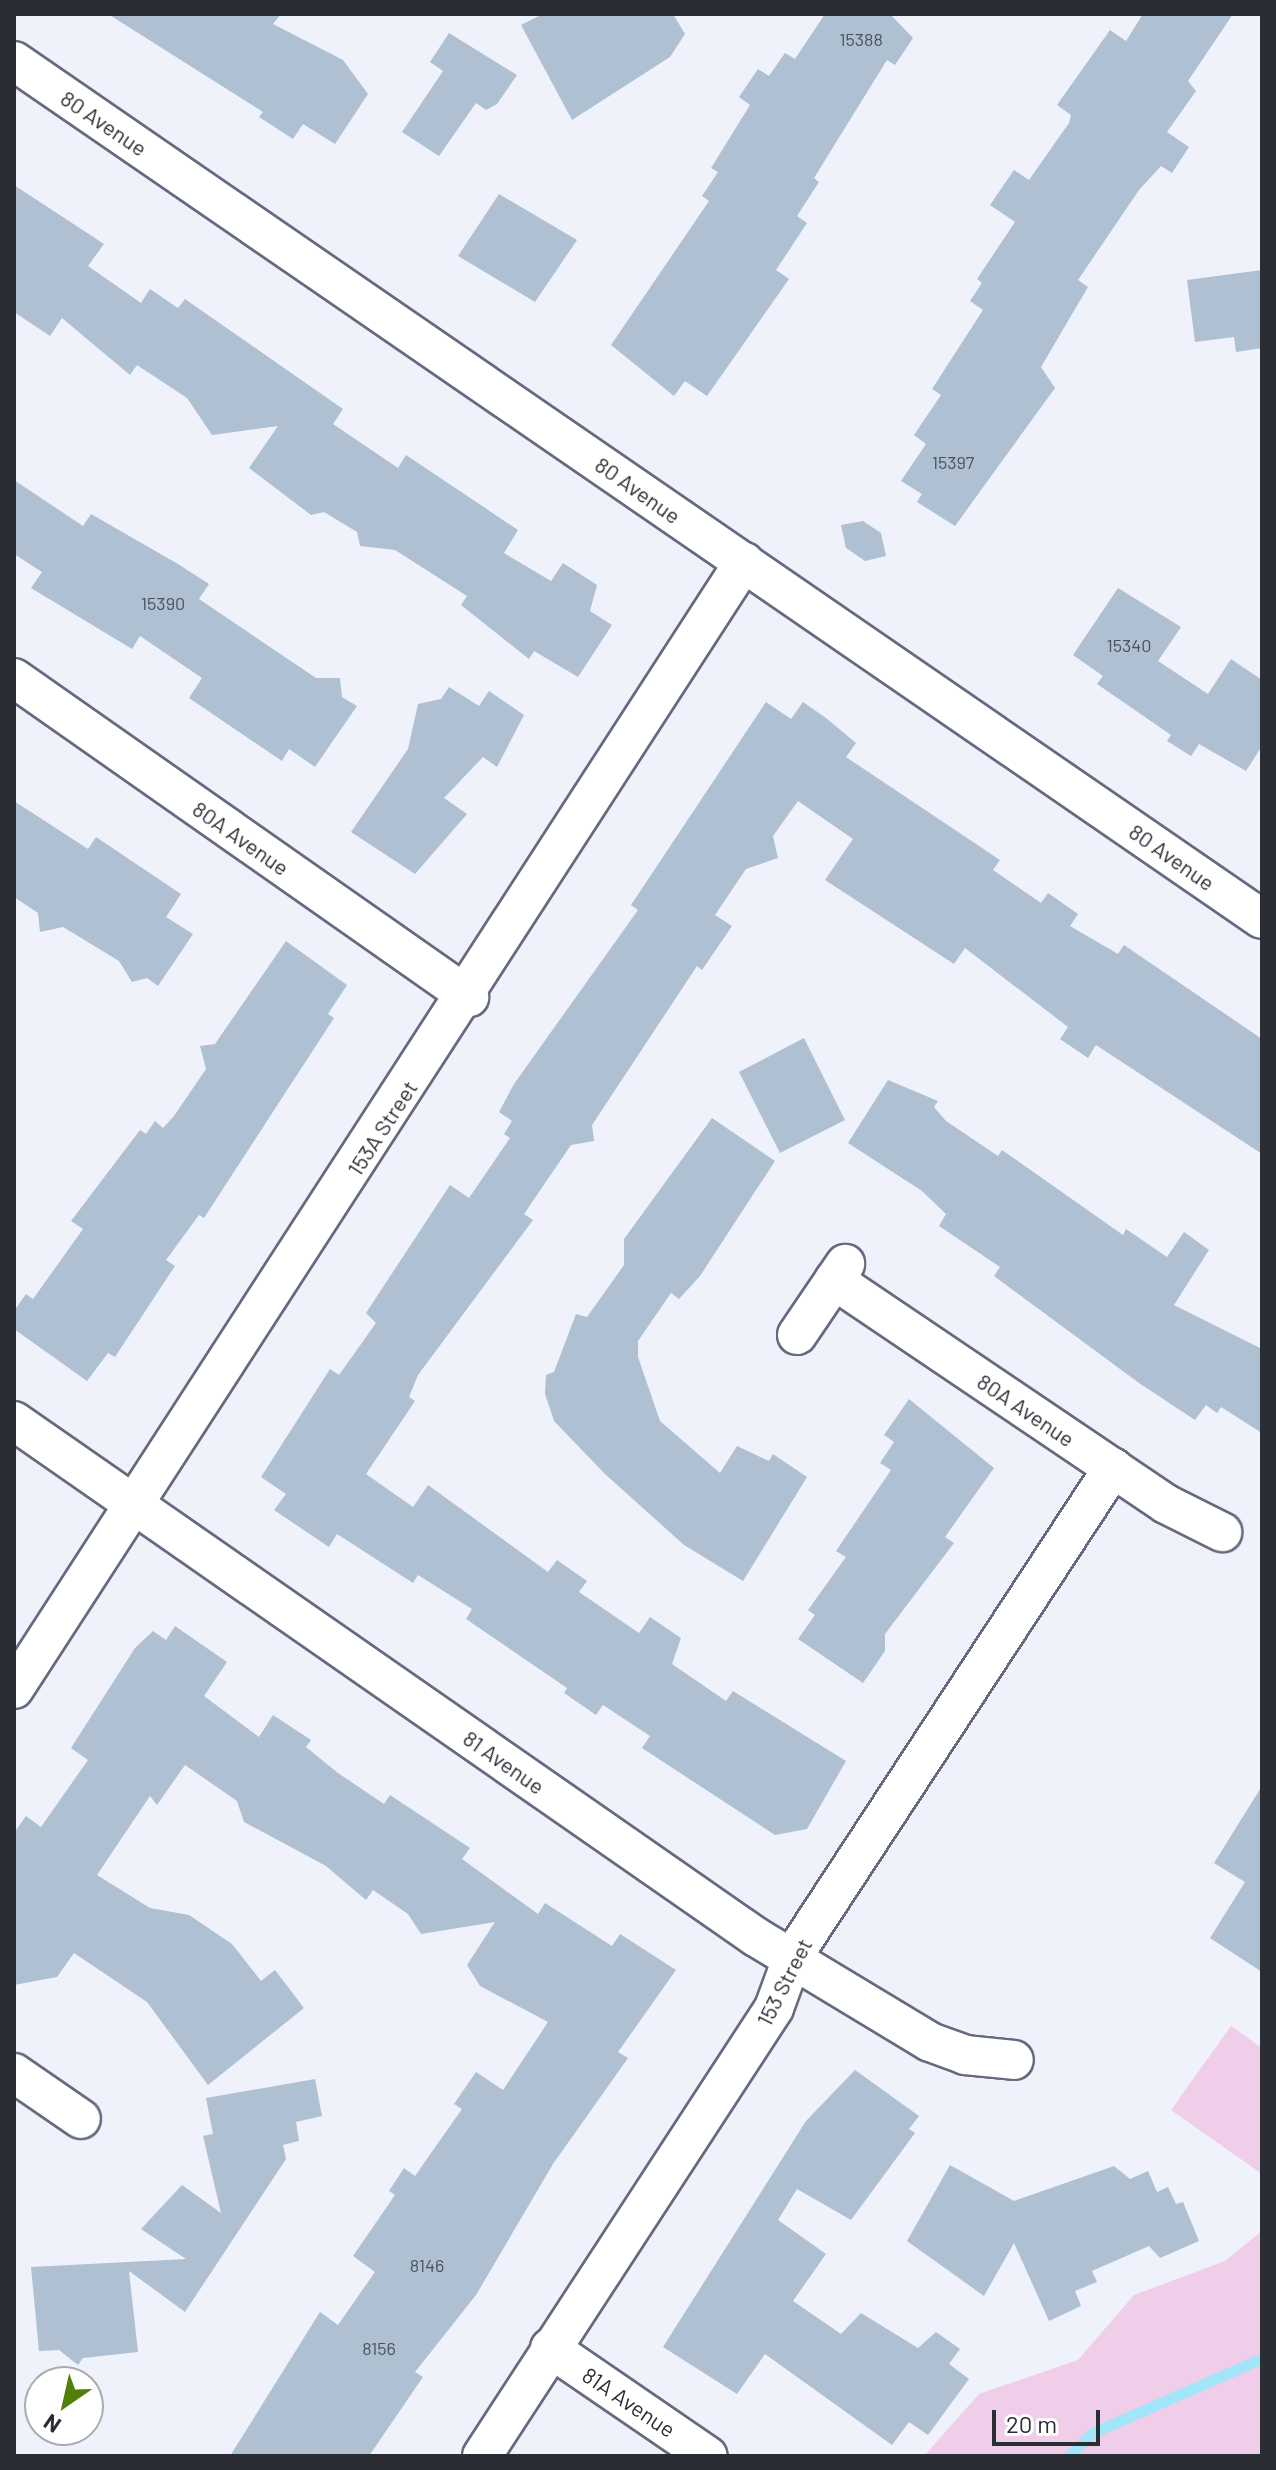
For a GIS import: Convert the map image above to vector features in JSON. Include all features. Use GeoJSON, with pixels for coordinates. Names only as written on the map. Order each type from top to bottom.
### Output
{"type":"FeatureCollection","features":[{"type":"Feature","properties":{"kind":"street","name":"80 Avenue"},"geometry":{"type":"LineString","coordinates":[[14,61],[1262,919]]}},
{"type":"Feature","properties":{"kind":"street","name":"153A Street"},"geometry":{"type":"LineString","coordinates":[[14,1689],[469,997],[744,562]]}},
{"type":"Feature","properties":{"kind":"street","name":"80A Avenue"},"geometry":{"type":"LineString","coordinates":[[14,678],[469,997]]}},
{"type":"Feature","properties":{"kind":"street","name":"80A Avenue"},"geometry":{"type":"LineString","coordinates":[[797,1335],[840,1272],[1113,1468],[1222,1532]]}},
{"type":"Feature","properties":{"kind":"street","name":"81 Avenue"},"geometry":{"type":"LineString","coordinates":[[14,1421],[793,1956],[930,2042],[965,2055],[1014,2060]]}},
{"type":"Feature","properties":{"kind":"street","name":"153 Street"},"geometry":{"type":"LineString","coordinates":[[482,2456],[774,2008],[793,1956],[1113,1468]]}},
{"type":"Feature","properties":{"kind":"street"},"geometry":{"type":"LineString","coordinates":[[14,2073],[81,2119]]}},
{"type":"Feature","properties":{"kind":"street","name":"81A Avenue"},"geometry":{"type":"LineString","coordinates":[[550,2348],[708,2456]]}},
{"type":"Feature","properties":{"kind":"shaded area"},"geometry":{"type":"Polygon","coordinates":[[[1231,2026],[1262,2048],[1262,2174],[1171,2110],[1231,2026]]]}},
{"type":"Feature","properties":{"kind":"shaded area"},"geometry":{"type":"Polygon","coordinates":[[[1262,2231],[1262,2456],[924,2456],[979,2394],[1078,2360],[1134,2295],[1225,2261],[1262,2231]]]}},
{"type":"Feature","properties":{"kind":"building"},"geometry":{"type":"Polygon","coordinates":[[[108,14],[281,14],[273,24],[343,60],[368,94],[335,144],[303,124],[293,139],[259,117],[263,112],[108,14]]]}},
{"type":"Feature","properties":{"kind":"building"},"geometry":{"type":"Polygon","coordinates":[[[543,14],[673,14],[685,34],[670,57],[572,120],[521,25],[543,14]]]}},
{"type":"Feature","properties":{"kind":"building"},"geometry":{"type":"Polygon","coordinates":[[[825,14],[890,14],[913,38],[895,65],[887,60],[814,178],[819,182],[797,216],[807,223],[776,270],[789,279],[707,396],[685,381],[674,396],[611,345],[709,201],[702,196],[718,172],[711,168],[750,105],[739,97],[758,69],[769,76],[785,53],[795,59],[825,14]]]}},
{"type":"Feature","properties":{"kind":"building"},"geometry":{"type":"Polygon","coordinates":[[[1143,14],[1233,14],[1188,81],[1196,91],[1167,132],[1189,147],[1172,173],[1161,166],[1139,190],[1078,280],[1088,287],[1041,367],[1055,388],[955,526],[917,502],[922,494],[901,481],[926,444],[914,435],[941,395],[932,389],[983,310],[970,301],[982,283],[977,279],[1015,222],[990,205],[1014,170],[1029,180],[1069,123],[1071,115],[1057,105],[1110,30],[1126,41],[1143,14]]]}},
{"type":"Feature","properties":{"kind":"building"},"geometry":{"type":"Polygon","coordinates":[[[449,33],[517,75],[497,104],[486,110],[476,103],[439,156],[402,132],[443,71],[430,62],[449,33]]]}},
{"type":"Feature","properties":{"kind":"building"},"geometry":{"type":"Polygon","coordinates":[[[14,185],[104,244],[88,266],[141,303],[150,289],[178,308],[185,299],[343,409],[333,424],[398,468],[406,455],[518,530],[504,553],[551,581],[563,563],[597,585],[590,611],[612,625],[578,677],[534,651],[529,659],[461,605],[467,596],[395,550],[360,546],[357,532],[324,512],[311,515],[249,468],[278,426],[212,435],[187,398],[137,365],[130,375],[62,318],[50,336],[14,312],[14,185]]]}},
{"type":"Feature","properties":{"kind":"building"},"geometry":{"type":"Polygon","coordinates":[[[499,194],[577,240],[535,302],[458,256],[499,194]]]}},
{"type":"Feature","properties":{"kind":"building"},"geometry":{"type":"Polygon","coordinates":[[[1262,270],[1262,348],[1236,352],[1234,337],[1195,342],[1187,280],[1262,270]]]}},
{"type":"Feature","properties":{"kind":"building"},"geometry":{"type":"Polygon","coordinates":[[[14,480],[83,526],[91,514],[178,564],[209,584],[199,599],[316,678],[340,678],[342,697],[357,706],[315,767],[289,749],[282,761],[189,698],[202,678],[140,636],[132,649],[31,588],[42,572],[14,554],[14,480]]]}},
{"type":"Feature","properties":{"kind":"building"},"geometry":{"type":"Polygon","coordinates":[[[863,521],[881,533],[886,556],[865,561],[846,548],[841,525],[863,521]]]}},
{"type":"Feature","properties":{"kind":"building"},"geometry":{"type":"Polygon","coordinates":[[[1118,588],[1181,627],[1158,661],[1208,694],[1231,659],[1262,680],[1262,746],[1246,771],[1199,744],[1191,756],[1167,741],[1171,735],[1097,684],[1103,676],[1073,655],[1118,588]]]}},
{"type":"Feature","properties":{"kind":"building"},"geometry":{"type":"Polygon","coordinates":[[[449,687],[479,706],[489,691],[524,715],[497,767],[483,757],[444,798],[467,814],[415,874],[351,832],[408,749],[418,704],[441,699],[449,687]]]}},
{"type":"Feature","properties":{"kind":"building"},"geometry":{"type":"Polygon","coordinates":[[[766,702],[791,719],[803,702],[856,743],[846,757],[1000,860],[993,870],[1041,903],[1048,893],[1078,914],[1070,926],[1118,954],[1124,945],[1262,1039],[1262,1154],[1096,1045],[1088,1058],[1060,1039],[1068,1027],[965,948],[954,964],[825,880],[853,839],[798,801],[773,836],[778,858],[746,869],[715,915],[732,926],[702,970],[697,966],[592,1125],[594,1141],[571,1145],[524,1214],[533,1220],[418,1375],[409,1397],[415,1401],[366,1474],[413,1507],[428,1485],[548,1572],[557,1560],[587,1581],[579,1592],[639,1633],[650,1617],[681,1638],[672,1664],[726,1701],[733,1691],[846,1761],[807,1829],[775,1835],[642,1748],[650,1736],[603,1705],[596,1715],[564,1693],[567,1688],[466,1619],[472,1609],[418,1575],[413,1583],[337,1534],[329,1547],[274,1510],[286,1494],[261,1477],[330,1369],[339,1375],[376,1323],[366,1313],[450,1185],[469,1198],[510,1138],[504,1134],[512,1121],[499,1112],[514,1084],[638,910],[631,905],[766,702]]]}},
{"type":"Feature","properties":{"kind":"building"},"geometry":{"type":"Polygon","coordinates":[[[14,801],[88,849],[96,837],[181,894],[166,917],[193,934],[158,986],[147,978],[132,982],[119,961],[63,927],[40,932],[38,913],[14,897],[14,801]]]}},
{"type":"Feature","properties":{"kind":"building"},"geometry":{"type":"Polygon","coordinates":[[[286,941],[347,985],[328,1014],[334,1018],[204,1218],[199,1215],[166,1260],[175,1266],[115,1357],[108,1353],[87,1381],[14,1329],[14,1311],[26,1294],[33,1299],[83,1229],[71,1221],[140,1130],[146,1134],[155,1121],[163,1128],[174,1116],[206,1069],[200,1046],[215,1044],[286,941]]]}},
{"type":"Feature","properties":{"kind":"building"},"geometry":{"type":"Polygon","coordinates":[[[804,1038],[845,1120],[780,1153],[739,1072],[804,1038]]]}},
{"type":"Feature","properties":{"kind":"building"},"geometry":{"type":"Polygon","coordinates":[[[888,1080],[938,1101],[934,1107],[946,1121],[998,1156],[1002,1150],[1123,1235],[1126,1229],[1167,1257],[1184,1232],[1209,1250],[1174,1305],[1262,1349],[1262,1433],[1221,1407],[1217,1413],[1206,1405],[1195,1420],[1139,1383],[994,1276],[1000,1267],[939,1226],[946,1214],[922,1191],[848,1143],[888,1080]]]}},
{"type":"Feature","properties":{"kind":"building"},"geometry":{"type":"Polygon","coordinates":[[[712,1118],[775,1161],[700,1276],[679,1299],[671,1293],[638,1341],[638,1357],[660,1421],[720,1473],[737,1446],[769,1461],[773,1454],[807,1477],[743,1581],[684,1545],[605,1474],[554,1421],[545,1394],[546,1375],[554,1372],[576,1314],[587,1317],[624,1265],[624,1239],[712,1118]]]}},
{"type":"Feature","properties":{"kind":"building"},"geometry":{"type":"Polygon","coordinates":[[[909,1399],[994,1468],[945,1537],[954,1543],[885,1634],[885,1651],[863,1683],[798,1639],[815,1615],[808,1610],[846,1557],[836,1551],[891,1470],[880,1463],[894,1442],[884,1435],[909,1399]]]}},
{"type":"Feature","properties":{"kind":"building"},"geometry":{"type":"Polygon","coordinates":[[[175,1626],[227,1662],[204,1696],[259,1737],[273,1715],[311,1740],[306,1747],[338,1773],[384,1804],[390,1795],[470,1848],[462,1859],[538,1914],[545,1903],[612,1946],[620,1934],[676,1970],[618,2052],[628,2058],[553,2164],[476,2295],[415,2372],[423,2377],[369,2456],[230,2456],[320,2312],[338,2325],[375,2272],[353,2256],[395,2195],[389,2191],[404,2168],[415,2176],[462,2109],[454,2104],[476,2072],[503,2090],[548,2022],[480,1986],[467,1965],[495,1922],[421,1934],[408,1914],[373,1890],[366,1900],[326,1866],[244,1822],[237,1801],[185,1765],[157,1805],[150,1796],[97,1875],[150,1908],[189,1915],[232,1944],[261,1981],[275,1970],[304,2008],[208,2085],[147,2002],[74,1953],[57,1977],[14,1985],[14,1833],[26,1816],[41,1827],[88,1760],[71,1748],[135,1648],[153,1631],[166,1640],[175,1626]]]}},
{"type":"Feature","properties":{"kind":"building"},"geometry":{"type":"Polygon","coordinates":[[[1262,1786],[1262,1972],[1210,1938],[1245,1882],[1214,1863],[1262,1786]]]}},
{"type":"Feature","properties":{"kind":"building"},"geometry":{"type":"Polygon","coordinates":[[[855,2070],[919,2116],[909,2129],[915,2133],[851,2220],[797,2189],[778,2220],[826,2254],[793,2301],[841,2334],[861,2313],[918,2348],[936,2332],[960,2349],[949,2364],[969,2379],[928,2435],[909,2422],[892,2445],[765,2354],[737,2394],[663,2347],[806,2121],[855,2070]]]}},
{"type":"Feature","properties":{"kind":"building"},"geometry":{"type":"Polygon","coordinates":[[[315,2079],[322,2116],[296,2122],[299,2141],[283,2145],[286,2159],[185,2312],[129,2271],[138,2352],[83,2358],[78,2365],[59,2350],[39,2351],[31,2267],[186,2259],[141,2229],[182,2185],[221,2213],[203,2136],[213,2134],[206,2098],[315,2079]]]}},
{"type":"Feature","properties":{"kind":"building"},"geometry":{"type":"Polygon","coordinates":[[[950,2165],[1014,2201],[1114,2166],[1130,2179],[1148,2171],[1157,2192],[1168,2187],[1176,2204],[1183,2202],[1199,2241],[1160,2258],[1149,2246],[1092,2271],[1097,2282],[1075,2291],[1081,2306],[1049,2321],[1014,2243],[984,2296],[907,2241],[950,2165]]]}},
{"type":"Feature","properties":{"kind":"waterway"},"geometry":{"type":"LineString","coordinates":[[1068,2456],[1092,2433],[1262,2358]]}}]}
